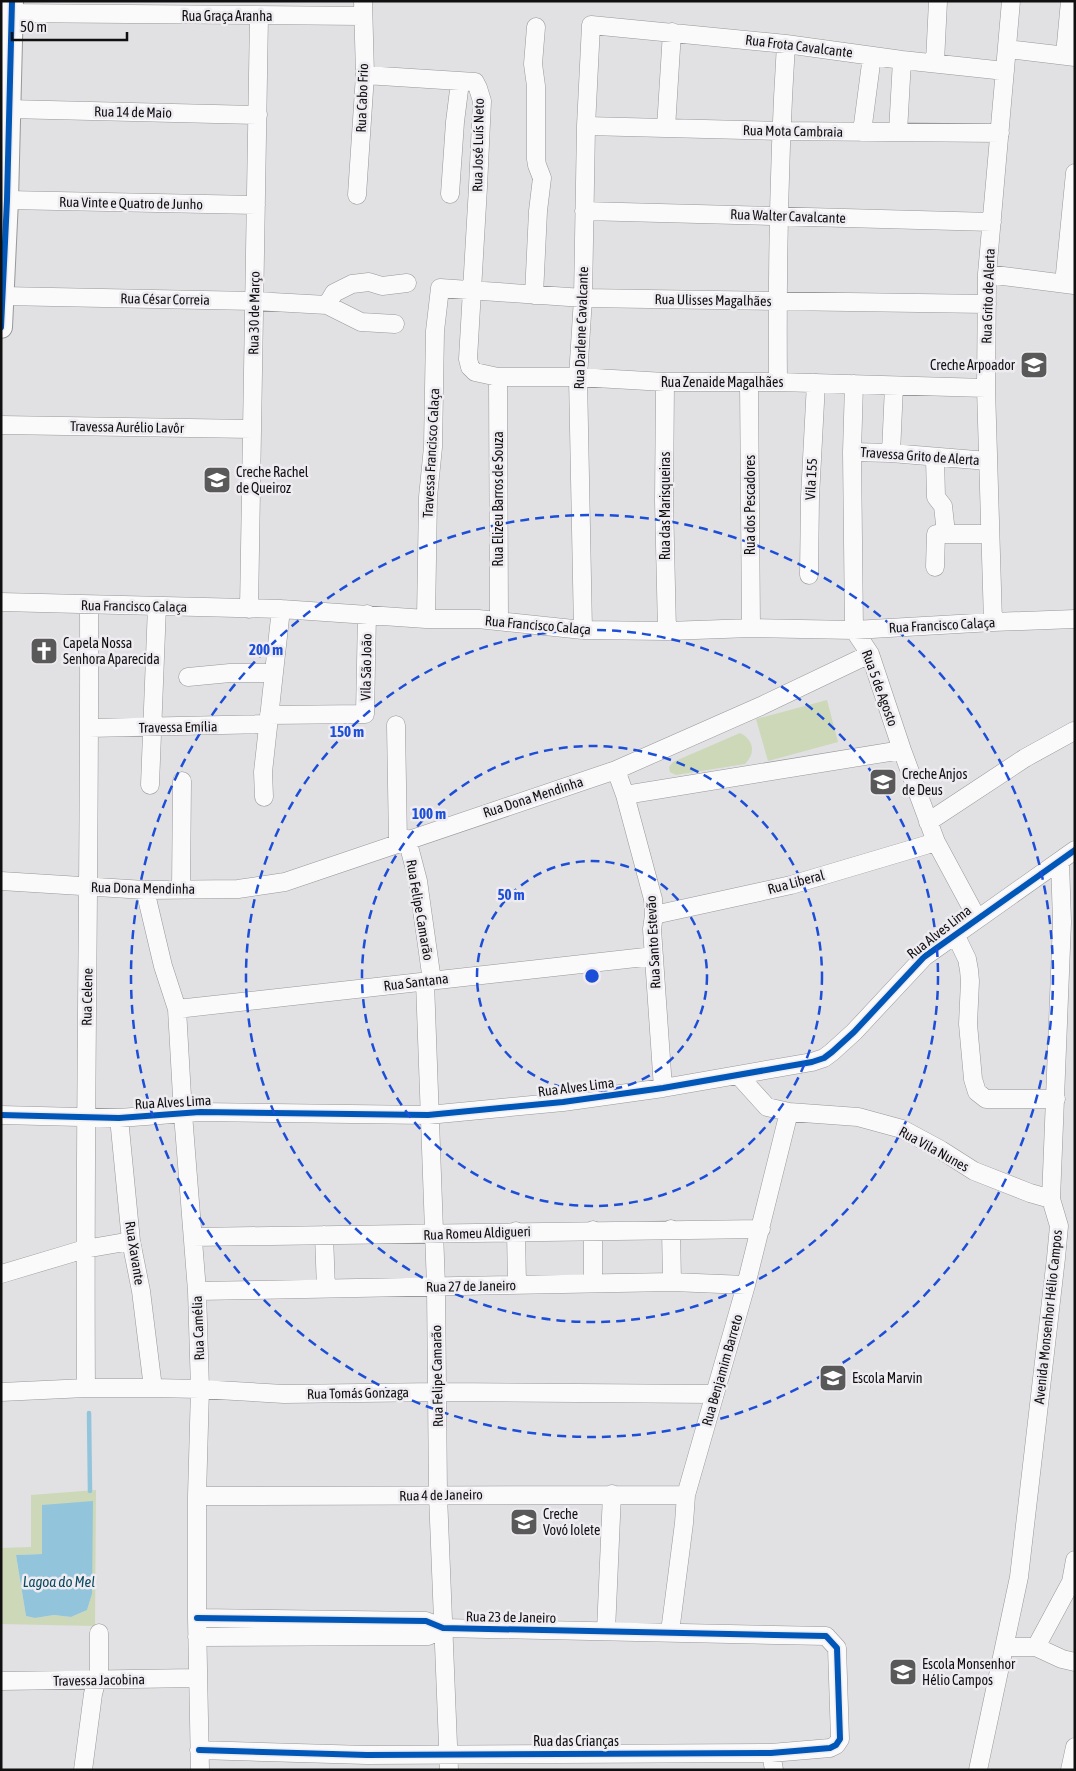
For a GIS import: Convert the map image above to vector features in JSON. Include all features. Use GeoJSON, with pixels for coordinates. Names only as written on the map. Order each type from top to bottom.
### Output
{"type":"FeatureCollection","features":[{"type":"Feature","properties":{"kind":"main road"},"geometry":{"type":"LineString","coordinates":[[1,327],[7,200],[8,10]]}},
{"type":"Feature","properties":{"kind":"street"},"geometry":{"type":"LineString","coordinates":[[935,62],[938,1]]}},
{"type":"Feature","properties":{"kind":"street","name":"Rua Grito de Alerta"},"geometry":{"type":"LineString","coordinates":[[993,622],[986,388],[987,274],[1011,1]]}},
{"type":"Feature","properties":{"kind":"street"},"geometry":{"type":"LineString","coordinates":[[1008,49],[1070,56],[1070,1]]}},
{"type":"Feature","properties":{"kind":"street","name":"Rua Graça Aranha"},"geometry":{"type":"LineString","coordinates":[[8,10],[259,16],[363,9]]}},
{"type":"Feature","properties":{"kind":"street","name":"Rua Cabo Frio"},"geometry":{"type":"LineString","coordinates":[[357,194],[365,75],[363,9]]}},
{"type":"Feature","properties":{"kind":"street","name":"Rua 30 de Março"},"geometry":{"type":"LineString","coordinates":[[249,609],[259,16]]}},
{"type":"Feature","properties":{"kind":"street","name":"Rua Frota Cavalcante"},"geometry":{"type":"LineString","coordinates":[[591,25],[786,44],[902,60],[935,62],[1005,71]]}},
{"type":"Feature","properties":{"kind":"street","name":"Rua Darlene Cavalcante"},"geometry":{"type":"LineString","coordinates":[[583,630],[578,378],[583,298],[586,126],[591,25]]}},
{"type":"Feature","properties":{"kind":"street"},"geometry":{"type":"LineString","coordinates":[[534,295],[538,211],[542,178],[536,159],[536,86],[533,64],[536,27]]}},
{"type":"Feature","properties":{"kind":"street"},"geometry":{"type":"LineString","coordinates":[[666,128],[672,32]]}},
{"type":"Feature","properties":{"kind":"street"},"geometry":{"type":"LineString","coordinates":[[778,382],[777,301],[780,131],[786,44]]}},
{"type":"Feature","properties":{"kind":"street"},"geometry":{"type":"LineString","coordinates":[[862,132],[872,56]]}},
{"type":"Feature","properties":{"kind":"street"},"geometry":{"type":"LineString","coordinates":[[898,132],[902,60]]}},
{"type":"Feature","properties":{"kind":"street","name":"Rua José Luís Neto"},"geometry":{"type":"LineString","coordinates":[[365,75],[475,82],[478,88],[482,101],[472,290]]}},
{"type":"Feature","properties":{"kind":"street"},"geometry":{"type":"LineString","coordinates":[[450,194],[460,82]]}},
{"type":"Feature","properties":{"kind":"street","name":"Rua 14 de Maio"},"geometry":{"type":"LineString","coordinates":[[8,109],[258,115]]}},
{"type":"Feature","properties":{"kind":"street","name":"Rua Mota Cambraia"},"geometry":{"type":"LineString","coordinates":[[586,126],[780,131],[1000,133]]}},
{"type":"Feature","properties":{"kind":"street"},"geometry":{"type":"LineString","coordinates":[[987,274],[1070,284],[1074,181]]}},
{"type":"Feature","properties":{"kind":"street","name":"Rua Vinte e Quatro de Junho"},"geometry":{"type":"LineString","coordinates":[[7,200],[256,205]]}},
{"type":"Feature","properties":{"kind":"street","name":"Rua Walter Cavalcante"},"geometry":{"type":"LineString","coordinates":[[584,211],[992,222]]}},
{"type":"Feature","properties":{"kind":"street"},"geometry":{"type":"LineString","coordinates":[[395,324],[361,322],[327,305],[334,293],[352,284],[369,282],[382,286],[407,283]]}},
{"type":"Feature","properties":{"kind":"street","name":"Rua Ulisses Magalhães"},"geometry":{"type":"LineString","coordinates":[[440,288],[583,298],[987,304]]}},
{"type":"Feature","properties":{"kind":"street","name":"Travessa Francisco Calaça"},"geometry":{"type":"LineString","coordinates":[[426,619],[428,497],[433,447],[435,331],[440,288]]}},
{"type":"Feature","properties":{"kind":"street","name":"Rua Zenaide Magalhães"},"geometry":{"type":"LineString","coordinates":[[472,290],[468,359],[470,367],[475,372],[483,375],[665,382],[778,382],[986,388]]}},
{"type":"Feature","properties":{"kind":"street","name":"Rua César Correia"},"geometry":{"type":"LineString","coordinates":[[2,296],[254,301],[327,305]]}},
{"type":"Feature","properties":{"kind":"street","name":"Rua Elizeu Barros de Souza"},"geometry":{"type":"LineString","coordinates":[[498,377],[499,620]]}},
{"type":"Feature","properties":{"kind":"street","name":"Rua das Marisqueiras"},"geometry":{"type":"LineString","coordinates":[[665,382],[664,501],[667,631]]}},
{"type":"Feature","properties":{"kind":"street","name":"Rua dos Pescadores"},"geometry":{"type":"LineString","coordinates":[[749,382],[751,628]]}},
{"type":"Feature","properties":{"kind":"street","name":"Vila 155"},"geometry":{"type":"LineString","coordinates":[[808,575],[816,383]]}},
{"type":"Feature","properties":{"kind":"street"},"geometry":{"type":"LineString","coordinates":[[854,384],[852,452],[854,630]]}},
{"type":"Feature","properties":{"kind":"street"},"geometry":{"type":"LineString","coordinates":[[891,453],[894,386]]}},
{"type":"Feature","properties":{"kind":"street","name":"Travessa Aurélio Lavôr"},"geometry":{"type":"LineString","coordinates":[[1,425],[252,429]]}},
{"type":"Feature","properties":{"kind":"street","name":"Travessa Grito de Alerta"},"geometry":{"type":"LineString","coordinates":[[852,452],[891,453],[988,461]]}},
{"type":"Feature","properties":{"kind":"street"},"geometry":{"type":"LineString","coordinates":[[936,458],[936,497],[943,506],[946,533]]}},
{"type":"Feature","properties":{"kind":"street"},"geometry":{"type":"LineString","coordinates":[[935,567],[936,534],[990,534]]}},
{"type":"Feature","properties":{"kind":"street","name":"Rua Francisco Calaça"},"geometry":{"type":"LineString","coordinates":[[1,602],[281,609],[426,619],[499,620],[583,630],[667,631],[751,628],[854,630],[1075,619]]}},
{"type":"Feature","properties":{"kind":"street","name":"Rua Celene"},"geometry":{"type":"LineString","coordinates":[[86,1388],[84,1249],[89,887],[89,605]]}},
{"type":"Feature","properties":{"kind":"street"},"geometry":{"type":"LineString","coordinates":[[150,785],[157,606]]}},
{"type":"Feature","properties":{"kind":"street"},"geometry":{"type":"LineString","coordinates":[[264,797],[262,772],[281,609]]}},
{"type":"Feature","properties":{"kind":"street","name":"Vila São João"},"geometry":{"type":"LineString","coordinates":[[268,720],[365,714],[367,614]]}},
{"type":"Feature","properties":{"kind":"street","name":"Rua 5 de Agosto"},"geometry":{"type":"LineString","coordinates":[[854,630],[870,654],[902,750],[936,842],[976,918]]}},
{"type":"Feature","properties":{"kind":"street","name":"Rua Dona Mendinha"},"geometry":{"type":"LineString","coordinates":[[1,881],[145,890],[238,889],[285,882],[616,770],[761,706],[870,654]]}},
{"type":"Feature","properties":{"kind":"street"},"geometry":{"type":"LineString","coordinates":[[188,677],[230,673],[274,673]]}},
{"type":"Feature","properties":{"kind":"street","name":"Travessa Emília"},"geometry":{"type":"LineString","coordinates":[[90,728],[152,728],[268,720]]}},
{"type":"Feature","properties":{"kind":"street","name":"Rua Felipe Camarão"},"geometry":{"type":"LineString","coordinates":[[396,725],[403,841],[418,881],[428,981],[428,1115],[436,1286],[438,1495],[449,1762]]}},
{"type":"Feature","properties":{"kind":"street"},"geometry":{"type":"LineString","coordinates":[[928,822],[1025,758],[1074,731]]}},
{"type":"Feature","properties":{"kind":"street"},"geometry":{"type":"LineString","coordinates":[[625,795],[902,750]]}},
{"type":"Feature","properties":{"kind":"street","name":"Rua Santo Estevão"},"geometry":{"type":"LineString","coordinates":[[616,770],[625,795],[653,899],[654,915],[652,929],[663,1088]]}},
{"type":"Feature","properties":{"kind":"street"},"geometry":{"type":"LineString","coordinates":[[181,890],[182,782]]}},
{"type":"Feature","properties":{"kind":"street","name":"Rua Liberal"},"geometry":{"type":"LineString","coordinates":[[654,915],[791,885],[936,842]]}},
{"type":"Feature","properties":{"kind":"street","name":"Rua Alves Lima"},"geometry":{"type":"LineString","coordinates":[[1,1115],[119,1118],[200,1112],[428,1115],[563,1102],[739,1076],[812,1062],[824,1058],[854,1032],[924,957],[976,918],[1075,850]]}},
{"type":"Feature","properties":{"kind":"street","name":"Avenida Monsenhor Hélio Campos"},"geometry":{"type":"LineString","coordinates":[[978,1770],[1019,1577],[1059,1226],[1051,1200],[1062,922],[1060,861]]}},
{"type":"Feature","properties":{"kind":"street","name":"Rua Camélia"},"geometry":{"type":"LineString","coordinates":[[145,890],[163,966],[177,1009],[197,1291],[200,1389],[197,1496],[197,1678],[200,1770]]}},
{"type":"Feature","properties":{"kind":"street"},"geometry":{"type":"LineString","coordinates":[[955,934],[967,959],[969,970],[968,1024],[973,1079],[977,1092],[986,1099],[1056,1099]]}},
{"type":"Feature","properties":{"kind":"street","name":"Rua Santana"},"geometry":{"type":"LineString","coordinates":[[177,1009],[654,956]]}},
{"type":"Feature","properties":{"kind":"street","name":"Rua Vila Nunes"},"geometry":{"type":"LineString","coordinates":[[739,1076],[767,1106],[789,1112],[858,1117],[902,1129],[941,1150],[974,1171],[1030,1194],[1051,1200]]}},
{"type":"Feature","properties":{"kind":"street","name":"Rua Benjamim Barreto"},"geometry":{"type":"LineString","coordinates":[[670,1632],[686,1495],[746,1286],[789,1112]]}},
{"type":"Feature","properties":{"kind":"street","name":"Rua Xavante"},"geometry":{"type":"LineString","coordinates":[[119,1118],[131,1241],[141,1291],[153,1388]]}},
{"type":"Feature","properties":{"kind":"street"},"geometry":{"type":"LineString","coordinates":[[671,1229],[672,1282]]}},
{"type":"Feature","properties":{"kind":"street","name":"Rua Romeu Aldigueri"},"geometry":{"type":"LineString","coordinates":[[193,1237],[761,1229]]}},
{"type":"Feature","properties":{"kind":"street"},"geometry":{"type":"LineString","coordinates":[[592,1230],[593,1283]]}},
{"type":"Feature","properties":{"kind":"street"},"geometry":{"type":"LineString","coordinates":[[516,1232],[517,1285]]}},
{"type":"Feature","properties":{"kind":"street"},"geometry":{"type":"LineString","coordinates":[[324,1235],[326,1289]]}},
{"type":"Feature","properties":{"kind":"street"},"geometry":{"type":"LineString","coordinates":[[1,1274],[84,1249],[131,1241]]}},
{"type":"Feature","properties":{"kind":"street","name":"Rua 27 de Janeiro"},"geometry":{"type":"LineString","coordinates":[[197,1291],[672,1282],[746,1286]]}},
{"type":"Feature","properties":{"kind":"street","name":"Rua Tomás Gonzaga"},"geometry":{"type":"LineString","coordinates":[[1,1392],[86,1388],[153,1388],[284,1394],[438,1392],[715,1394]]}},
{"type":"Feature","properties":{"kind":"street"},"geometry":{"type":"LineString","coordinates":[[606,1631],[612,1494]]}},
{"type":"Feature","properties":{"kind":"street","name":"Rua 4 de Janeiro"},"geometry":{"type":"LineString","coordinates":[[197,1496],[686,1495]]}},
{"type":"Feature","properties":{"kind":"street"},"geometry":{"type":"LineString","coordinates":[[1036,1648],[1071,1582],[1075,1560]]}},
{"type":"Feature","properties":{"kind":"street","name":"Rua 23 de Janeiro"},"geometry":{"type":"LineString","coordinates":[[197,1618],[426,1621],[443,1628],[826,1636]]}},
{"type":"Feature","properties":{"kind":"street","name":"Rua 23 de Janeiro"},"geometry":{"type":"LineString","coordinates":[[197,1637],[428,1636],[443,1628]]}},
{"type":"Feature","properties":{"kind":"street"},"geometry":{"type":"LineString","coordinates":[[83,1770],[93,1694],[99,1672],[99,1633]]}},
{"type":"Feature","properties":{"kind":"street","name":"Rua das Crianças"},"geometry":{"type":"LineString","coordinates":[[199,1750],[367,1762],[773,1761],[830,1748],[836,1745],[840,1739],[837,1648],[826,1636]]}},
{"type":"Feature","properties":{"kind":"street"},"geometry":{"type":"LineString","coordinates":[[1005,1647],[1036,1648],[1062,1659],[1075,1662]]}},
{"type":"Feature","properties":{"kind":"street","name":"Travessa Jacobina"},"geometry":{"type":"LineString","coordinates":[[1,1681],[197,1678]]}},
{"type":"Feature","properties":{"kind":"street"},"geometry":{"type":"LineString","coordinates":[[1070,1770],[1075,1747]]}},
{"type":"Feature","properties":{"kind":"green space"},"geometry":{"type":"Polygon","coordinates":[[[827,700],[838,742],[768,761],[756,719],[827,700]]]}},
{"type":"Feature","properties":{"kind":"green space"},"geometry":{"type":"Polygon","coordinates":[[[740,733],[748,739],[752,747],[751,756],[745,764],[676,775],[670,772],[669,767],[673,762],[740,733]]]}},
{"type":"Feature","properties":{"kind":"green space"},"geometry":{"type":"Polygon","coordinates":[[[96,1490],[95,1626],[1,1624],[1,1548],[31,1547],[31,1495],[96,1490]],[[92,1501],[42,1554],[16,1555],[26,1616],[35,1618],[54,1615],[71,1617],[87,1610],[92,1594],[92,1501]]]}},
{"type":"Feature","properties":{"kind":"water","name":"Lagoa do Mel"},"geometry":{"type":"Polygon","coordinates":[[[93,1501],[92,1594],[87,1610],[71,1617],[54,1615],[35,1618],[26,1616],[16,1555],[42,1554],[42,1505],[93,1501]]]}},
{"type":"Feature","properties":{"kind":"waterway"},"geometry":{"type":"LineString","coordinates":[[89,1413],[90,1491]]}},
{"type":"Feature","properties":{"kind":"cycle path"},"geometry":{"type":"LineString","coordinates":[[1,327],[7,200],[12,1]]}},
{"type":"Feature","properties":{"kind":"cycle path"},"geometry":{"type":"LineString","coordinates":[[1,1115],[119,1118],[200,1112],[428,1115],[563,1102],[663,1088],[812,1062],[824,1058],[854,1032],[924,957],[1075,850]]}},
{"type":"Feature","properties":{"kind":"cycle path"},"geometry":{"type":"LineString","coordinates":[[197,1618],[426,1621],[443,1628],[826,1636],[837,1648],[840,1739],[836,1745],[830,1748],[771,1753],[367,1755],[199,1750]]}},
{"type":"Feature","properties":{"kind":"place","name":"Creche Arpoador"},"geometry":{"type":"Point","coordinates":[1034,365]}},
{"type":"Feature","properties":{"kind":"place","name":"Creche Rachel de Queiroz"},"geometry":{"type":"Point","coordinates":[217,480]}},
{"type":"Feature","properties":{"kind":"place","name":"Capela Nossa Senhora Aparecida"},"geometry":{"type":"Point","coordinates":[44,651]}},
{"type":"Feature","properties":{"kind":"place","name":"Creche Anjos de Deus"},"geometry":{"type":"Point","coordinates":[883,782]}},
{"type":"Feature","properties":{"kind":"place","name":"Escola Marvin"},"geometry":{"type":"Point","coordinates":[833,1378]}},
{"type":"Feature","properties":{"kind":"place","name":"Creche Vovó Iolete"},"geometry":{"type":"Point","coordinates":[524,1522]}},
{"type":"Feature","properties":{"kind":"place","name":"Escola Monsenhor Hélio Campos"},"geometry":{"type":"Point","coordinates":[903,1672]}}]}
